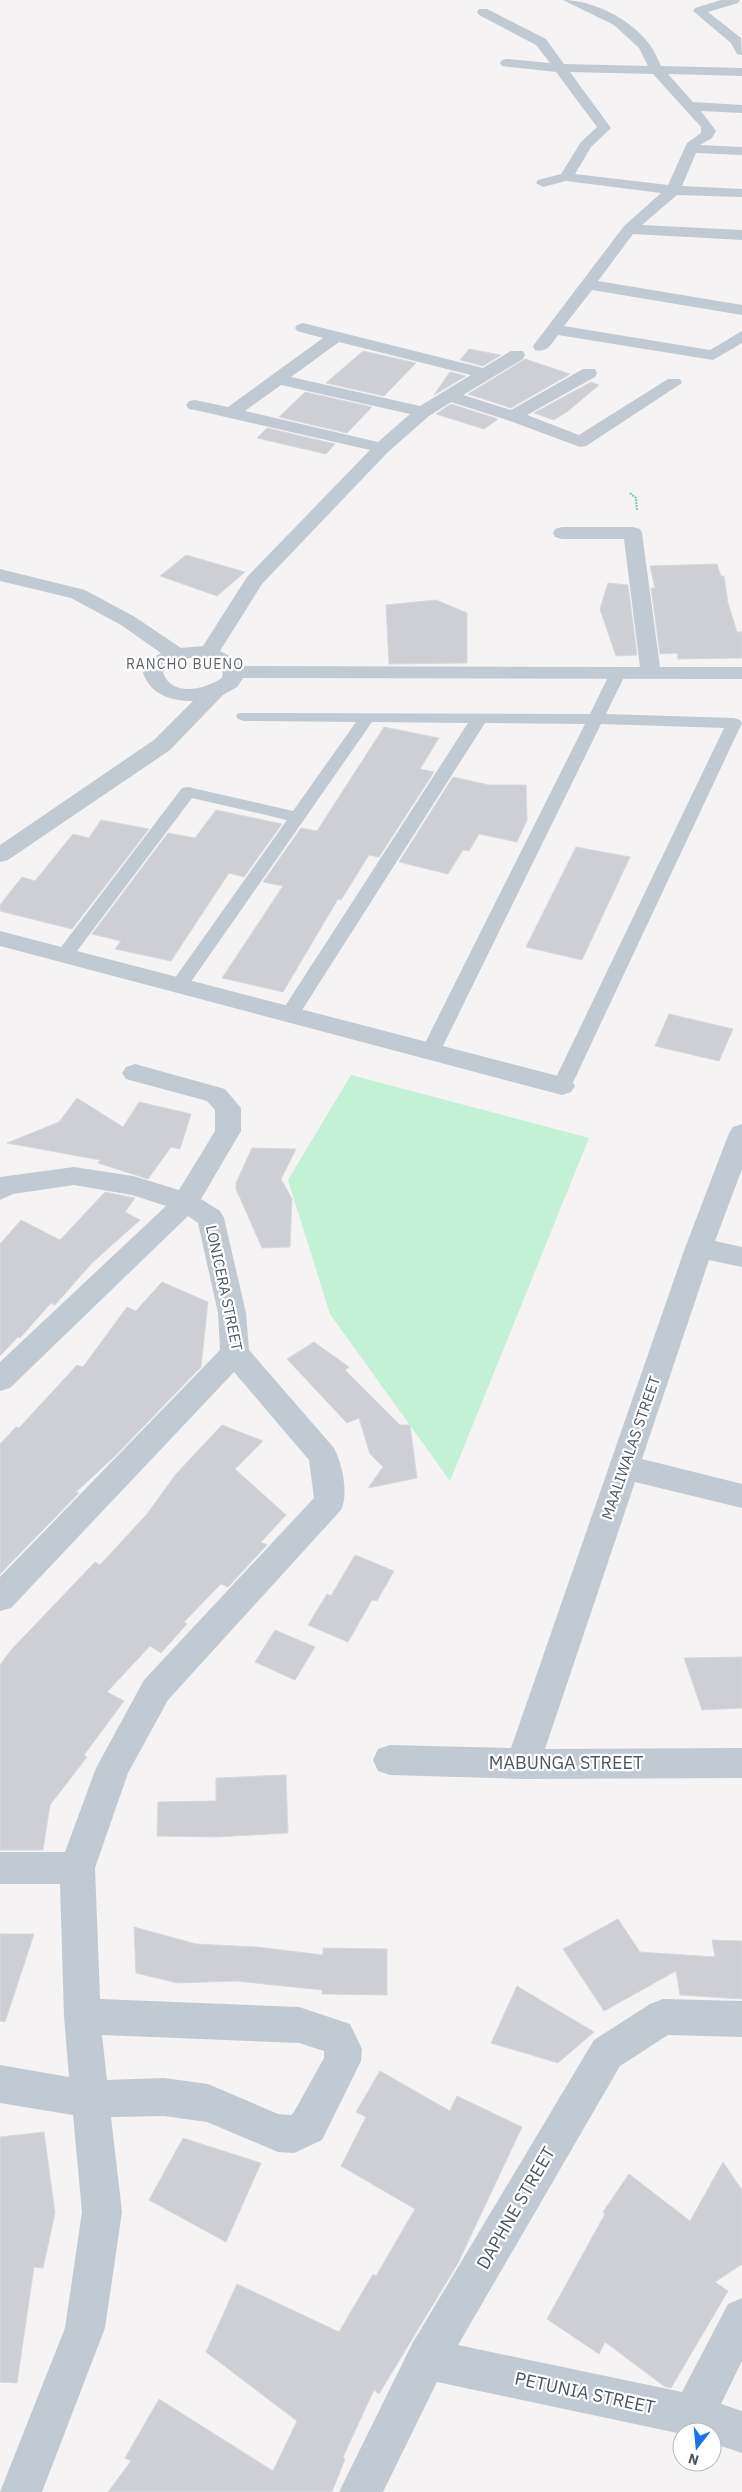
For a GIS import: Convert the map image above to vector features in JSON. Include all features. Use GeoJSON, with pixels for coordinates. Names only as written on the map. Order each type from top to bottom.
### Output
{"type":"FeatureCollection","features":[{"type":"Feature","properties":{"kind":"street"},"geometry":{"type":"LineString","coordinates":[[541,346],[629,229],[673,190],[694,143],[707,135],[709,131],[690,106],[656,69],[646,47],[618,22],[569,0]]}},
{"type":"Feature","properties":{"kind":"street"},"geometry":{"type":"LineString","coordinates":[[589,8],[606,0]]}},
{"type":"Feature","properties":{"kind":"street"},"geometry":{"type":"LineString","coordinates":[[734,0],[699,11],[740,43]]}},
{"type":"Feature","properties":{"kind":"street"},"geometry":{"type":"LineString","coordinates":[[483,12],[541,42],[604,128],[602,132],[586,145],[566,177]]}},
{"type":"Feature","properties":{"kind":"street"},"geometry":{"type":"LineString","coordinates":[[507,63],[560,68],[742,72]]}},
{"type":"Feature","properties":{"kind":"street"},"geometry":{"type":"LineString","coordinates":[[690,106],[742,109]]}},
{"type":"Feature","properties":{"kind":"street"},"geometry":{"type":"LineString","coordinates":[[692,149],[742,151]]}},
{"type":"Feature","properties":{"kind":"street"},"geometry":{"type":"LineString","coordinates":[[543,183],[566,177],[673,190],[742,193]]}},
{"type":"Feature","properties":{"kind":"street"},"geometry":{"type":"LineString","coordinates":[[629,229],[742,235]]}},
{"type":"Feature","properties":{"kind":"street"},"geometry":{"type":"LineString","coordinates":[[587,284],[742,310]]}},
{"type":"Feature","properties":{"kind":"street"},"geometry":{"type":"LineString","coordinates":[[303,328],[486,374]]}},
{"type":"Feature","properties":{"kind":"street"},"geometry":{"type":"LineString","coordinates":[[553,329],[716,360],[742,336]]}},
{"type":"Feature","properties":{"kind":"street"},"geometry":{"type":"LineString","coordinates":[[231,413],[336,336]]}},
{"type":"Feature","properties":{"kind":"street"},"geometry":{"type":"LineString","coordinates":[[209,653],[254,581],[382,448],[424,412],[517,355]]}},
{"type":"Feature","properties":{"kind":"street"},"geometry":{"type":"LineString","coordinates":[[513,416],[589,373]]}},
{"type":"Feature","properties":{"kind":"street"},"geometry":{"type":"LineString","coordinates":[[278,379],[424,412]]}},
{"type":"Feature","properties":{"kind":"street"},"geometry":{"type":"LineString","coordinates":[[449,396],[513,416],[580,442],[674,383]]}},
{"type":"Feature","properties":{"kind":"street"},"geometry":{"type":"LineString","coordinates":[[195,405],[382,448]]}},
{"type":"Feature","properties":{"kind":"street"},"geometry":{"type":"LineString","coordinates":[[562,533],[634,533],[651,673]]}},
{"type":"Feature","properties":{"kind":"street"},"geometry":{"type":"LineString","coordinates":[[0,575],[78,594],[112,611],[175,653]]}},
{"type":"Feature","properties":{"kind":"street"},"geometry":{"type":"LineString","coordinates":[[214,692],[202,695],[176,694],[157,686],[152,672],[156,665],[175,653],[209,653],[226,660],[234,672]]}},
{"type":"Feature","properties":{"kind":"street"},"geometry":{"type":"LineString","coordinates":[[234,672],[742,672]]}},
{"type":"Feature","properties":{"kind":"street"},"geometry":{"type":"LineString","coordinates":[[0,855],[162,745],[214,692],[231,680],[234,672]]}},
{"type":"Feature","properties":{"kind":"street"},"geometry":{"type":"LineString","coordinates":[[0,938],[562,1086]]}},
{"type":"Feature","properties":{"kind":"street"},"geometry":{"type":"LineString","coordinates":[[0,1380],[186,1202],[228,1131],[228,1108],[216,1095],[135,1073]]}},
{"type":"Feature","properties":{"kind":"street","name":"MAALIWALAS STREET"},"geometry":{"type":"LineString","coordinates":[[523,1764],[698,1248],[742,1133]]}},
{"type":"Feature","properties":{"kind":"street","name":"LONICERA STREET"},"geometry":{"type":"LineString","coordinates":[[0,1190],[5,1185],[74,1176],[133,1186],[186,1202],[210,1218],[232,1313],[235,1354],[323,1456],[330,1501],[156,1690],[113,1768],[78,1868]]}},
{"type":"Feature","properties":{"kind":"street"},"geometry":{"type":"LineString","coordinates":[[698,1248],[742,1257]]}},
{"type":"Feature","properties":{"kind":"street"},"geometry":{"type":"LineString","coordinates":[[0,1598],[235,1354]]}},
{"type":"Feature","properties":{"kind":"street"},"geometry":{"type":"LineString","coordinates":[[625,1467],[742,1496]]}},
{"type":"Feature","properties":{"kind":"street","name":"MABUNGA STREET"},"geometry":{"type":"LineString","coordinates":[[390,1760],[523,1764],[742,1763]]}},
{"type":"Feature","properties":{"kind":"street"},"geometry":{"type":"LineString","coordinates":[[0,1868],[78,1868],[82,2016],[102,2212],[85,2328],[21,2492]]}},
{"type":"Feature","properties":{"kind":"street"},"geometry":{"type":"LineString","coordinates":[[0,2084],[89,2099],[164,2098],[208,2103],[278,2133],[294,2134],[308,2126],[342,2061],[342,2049],[337,2037],[298,2025],[82,2016]]}},
{"type":"Feature","properties":{"kind":"street","name":"DAPHNE STREET"},"geometry":{"type":"LineString","coordinates":[[360,2492],[427,2359],[607,2053],[663,2017],[742,2019]]}},
{"type":"Feature","properties":{"kind":"street"},"geometry":{"type":"LineString","coordinates":[[693,2415],[742,2318]]}},
{"type":"Feature","properties":{"kind":"street","name":"PETUNIA STREET"},"geometry":{"type":"LineString","coordinates":[[427,2359],[693,2415],[742,2432]]}},
{"type":"Feature","properties":{"kind":"lane"},"geometry":{"type":"LineString","coordinates":[[431,1051],[618,673]]}},
{"type":"Feature","properties":{"kind":"lane"},"geometry":{"type":"LineString","coordinates":[[244,716],[596,719],[734,723],[562,1086]]}},
{"type":"Feature","properties":{"kind":"lane"},"geometry":{"type":"LineString","coordinates":[[179,985],[366,718]]}},
{"type":"Feature","properties":{"kind":"lane"},"geometry":{"type":"LineString","coordinates":[[290,1014],[479,719]]}},
{"type":"Feature","properties":{"kind":"lane"},"geometry":{"type":"LineString","coordinates":[[64,955],[188,792],[297,817]]}},
{"type":"Feature","properties":{"kind":"green space"},"geometry":{"type":"Polygon","coordinates":[[[351,1075],[589,1138],[450,1481],[330,1314],[288,1180],[351,1075]]]}},
{"type":"Feature","properties":{"kind":"building"},"geometry":{"type":"Polygon","coordinates":[[[469,349],[501,355],[483,366],[460,360],[469,349]]]}},
{"type":"Feature","properties":{"kind":"building"},"geometry":{"type":"Polygon","coordinates":[[[363,351],[416,363],[384,396],[326,383],[363,351]]]}},
{"type":"Feature","properties":{"kind":"building"},"geometry":{"type":"Polygon","coordinates":[[[525,359],[570,374],[511,408],[468,394],[525,359]]]}},
{"type":"Feature","properties":{"kind":"building"},"geometry":{"type":"Polygon","coordinates":[[[450,372],[466,376],[434,395],[447,376],[450,372]]]}},
{"type":"Feature","properties":{"kind":"building"},"geometry":{"type":"Polygon","coordinates":[[[591,382],[599,385],[554,420],[534,413],[591,382]]]}},
{"type":"Feature","properties":{"kind":"building"},"geometry":{"type":"Polygon","coordinates":[[[305,392],[372,407],[347,433],[279,417],[305,392]]]}},
{"type":"Feature","properties":{"kind":"building"},"geometry":{"type":"Polygon","coordinates":[[[451,404],[498,419],[484,429],[436,414],[451,404]]]}},
{"type":"Feature","properties":{"kind":"building"},"geometry":{"type":"Polygon","coordinates":[[[267,428],[335,444],[326,454],[257,438],[267,428]]]}},
{"type":"Feature","properties":{"kind":"building"},"geometry":{"type":"Polygon","coordinates":[[[186,555],[245,572],[217,596],[160,576],[186,555]]]}},
{"type":"Feature","properties":{"kind":"building"},"geometry":{"type":"Polygon","coordinates":[[[717,564],[721,576],[724,576],[728,603],[737,632],[742,632],[742,658],[678,659],[677,653],[660,654],[651,588],[655,588],[650,566],[717,564]]]}},
{"type":"Feature","properties":{"kind":"building"},"geometry":{"type":"Polygon","coordinates":[[[608,583],[628,585],[637,655],[616,656],[600,609],[608,583]]]}},
{"type":"Feature","properties":{"kind":"building"},"geometry":{"type":"Polygon","coordinates":[[[436,600],[467,613],[467,663],[389,664],[386,605],[436,600]]]}},
{"type":"Feature","properties":{"kind":"building"},"geometry":{"type":"Polygon","coordinates":[[[384,727],[439,738],[420,769],[434,772],[379,857],[369,855],[341,900],[338,899],[283,992],[222,978],[283,886],[263,882],[301,828],[317,831],[384,727]]]}},
{"type":"Feature","properties":{"kind":"building"},"geometry":{"type":"Polygon","coordinates":[[[453,777],[489,785],[526,785],[527,820],[517,842],[479,834],[469,851],[463,850],[448,874],[399,862],[453,777]]]}},
{"type":"Feature","properties":{"kind":"building"},"geometry":{"type":"Polygon","coordinates":[[[216,810],[282,824],[244,877],[229,873],[171,961],[115,949],[121,941],[92,934],[168,833],[195,838],[216,810]]]}},
{"type":"Feature","properties":{"kind":"building"},"geometry":{"type":"Polygon","coordinates":[[[101,820],[149,829],[72,929],[0,911],[0,905],[22,877],[35,881],[73,834],[89,838],[101,820]]]}},
{"type":"Feature","properties":{"kind":"building"},"geometry":{"type":"Polygon","coordinates":[[[576,847],[630,857],[582,960],[526,947],[576,847]]]}},
{"type":"Feature","properties":{"kind":"building"},"geometry":{"type":"Polygon","coordinates":[[[669,1014],[733,1029],[719,1061],[655,1046],[669,1014]]]}},
{"type":"Feature","properties":{"kind":"building"},"geometry":{"type":"Polygon","coordinates":[[[77,1098],[123,1127],[139,1102],[191,1114],[180,1149],[171,1147],[148,1179],[98,1163],[100,1160],[7,1143],[59,1122],[77,1098]]]}},
{"type":"Feature","properties":{"kind":"building"},"geometry":{"type":"Polygon","coordinates":[[[252,1148],[296,1149],[281,1179],[292,1199],[290,1247],[262,1248],[236,1189],[236,1183],[252,1148]]]}},
{"type":"Feature","properties":{"kind":"building"},"geometry":{"type":"Polygon","coordinates":[[[105,1192],[135,1198],[125,1212],[140,1220],[92,1263],[55,1305],[51,1303],[20,1338],[18,1337],[0,1356],[0,1244],[21,1220],[60,1240],[105,1192]]]}},
{"type":"Feature","properties":{"kind":"building"},"geometry":{"type":"Polygon","coordinates":[[[162,1282],[208,1302],[201,1367],[115,1456],[76,1492],[79,1493],[0,1574],[0,1444],[16,1427],[19,1428],[77,1365],[83,1367],[127,1307],[136,1311],[162,1282]]]}},
{"type":"Feature","properties":{"kind":"building"},"geometry":{"type":"Polygon","coordinates":[[[314,1342],[349,1367],[345,1370],[400,1425],[410,1425],[417,1478],[368,1488],[383,1467],[370,1454],[359,1418],[347,1423],[287,1359],[314,1342]]]}},
{"type":"Feature","properties":{"kind":"building"},"geometry":{"type":"Polygon","coordinates":[[[222,1425],[263,1441],[235,1469],[286,1515],[261,1542],[267,1545],[228,1587],[221,1584],[184,1622],[187,1624],[161,1653],[150,1646],[107,1692],[124,1701],[84,1755],[87,1757],[50,1805],[43,1850],[0,1850],[0,1665],[11,1650],[95,1562],[100,1565],[147,1514],[176,1474],[222,1425]]]}},
{"type":"Feature","properties":{"kind":"building"},"geometry":{"type":"Polygon","coordinates":[[[355,1555],[394,1571],[377,1601],[372,1600],[348,1642],[308,1625],[327,1594],[331,1596],[355,1555]]]}},
{"type":"Feature","properties":{"kind":"building"},"geometry":{"type":"Polygon","coordinates":[[[275,1630],[315,1647],[295,1680],[255,1662],[275,1630]]]}},
{"type":"Feature","properties":{"kind":"building"},"geometry":{"type":"Polygon","coordinates":[[[742,1657],[742,1708],[702,1710],[684,1658],[742,1657]]]}},
{"type":"Feature","properties":{"kind":"building"},"geometry":{"type":"Polygon","coordinates":[[[286,1775],[288,1833],[216,1837],[157,1836],[158,1802],[216,1801],[216,1778],[286,1775]]]}},
{"type":"Feature","properties":{"kind":"building"},"geometry":{"type":"Polygon","coordinates":[[[618,1919],[640,1952],[715,1957],[712,1940],[742,1941],[742,1999],[680,1995],[676,1971],[604,2011],[563,1949],[618,1919]]]}},
{"type":"Feature","properties":{"kind":"building"},"geometry":{"type":"Polygon","coordinates":[[[134,1927],[196,1944],[257,1947],[323,1955],[323,1948],[387,1949],[387,1995],[322,1994],[322,1990],[236,1981],[177,1983],[136,1973],[134,1927]]]}},
{"type":"Feature","properties":{"kind":"building"},"geometry":{"type":"Polygon","coordinates":[[[0,1934],[34,1934],[5,2022],[0,2021],[0,1934]]]}},
{"type":"Feature","properties":{"kind":"building"},"geometry":{"type":"Polygon","coordinates":[[[517,1986],[594,2032],[558,2063],[491,2043],[517,1986]]]}},
{"type":"Feature","properties":{"kind":"building"},"geometry":{"type":"Polygon","coordinates":[[[380,2071],[450,2111],[457,2096],[522,2127],[458,2263],[379,2394],[374,2390],[343,2457],[345,2459],[332,2492],[108,2492],[131,2461],[125,2458],[159,2399],[273,2471],[297,2421],[206,2352],[237,2284],[339,2332],[373,2274],[376,2276],[415,2209],[341,2166],[366,2117],[356,2112],[380,2071]]]}},
{"type":"Feature","properties":{"kind":"building"},"geometry":{"type":"Polygon","coordinates":[[[44,2132],[55,2213],[43,2268],[34,2267],[17,2383],[0,2382],[0,2137],[44,2132]]]}},
{"type":"Feature","properties":{"kind":"building"},"geometry":{"type":"Polygon","coordinates":[[[183,2138],[261,2163],[226,2242],[149,2200],[183,2138]]]}},
{"type":"Feature","properties":{"kind":"building"},"geometry":{"type":"Polygon","coordinates":[[[723,2162],[742,2190],[742,2264],[715,2282],[728,2291],[671,2388],[664,2386],[605,2342],[599,2354],[547,2319],[605,2214],[603,2212],[629,2174],[690,2221],[723,2162]]]}},
{"type":"Feature","properties":{"kind":"district","name":"RANCHO BUENO"},"geometry":{"type":"Point","coordinates":[185,664]}}]}
